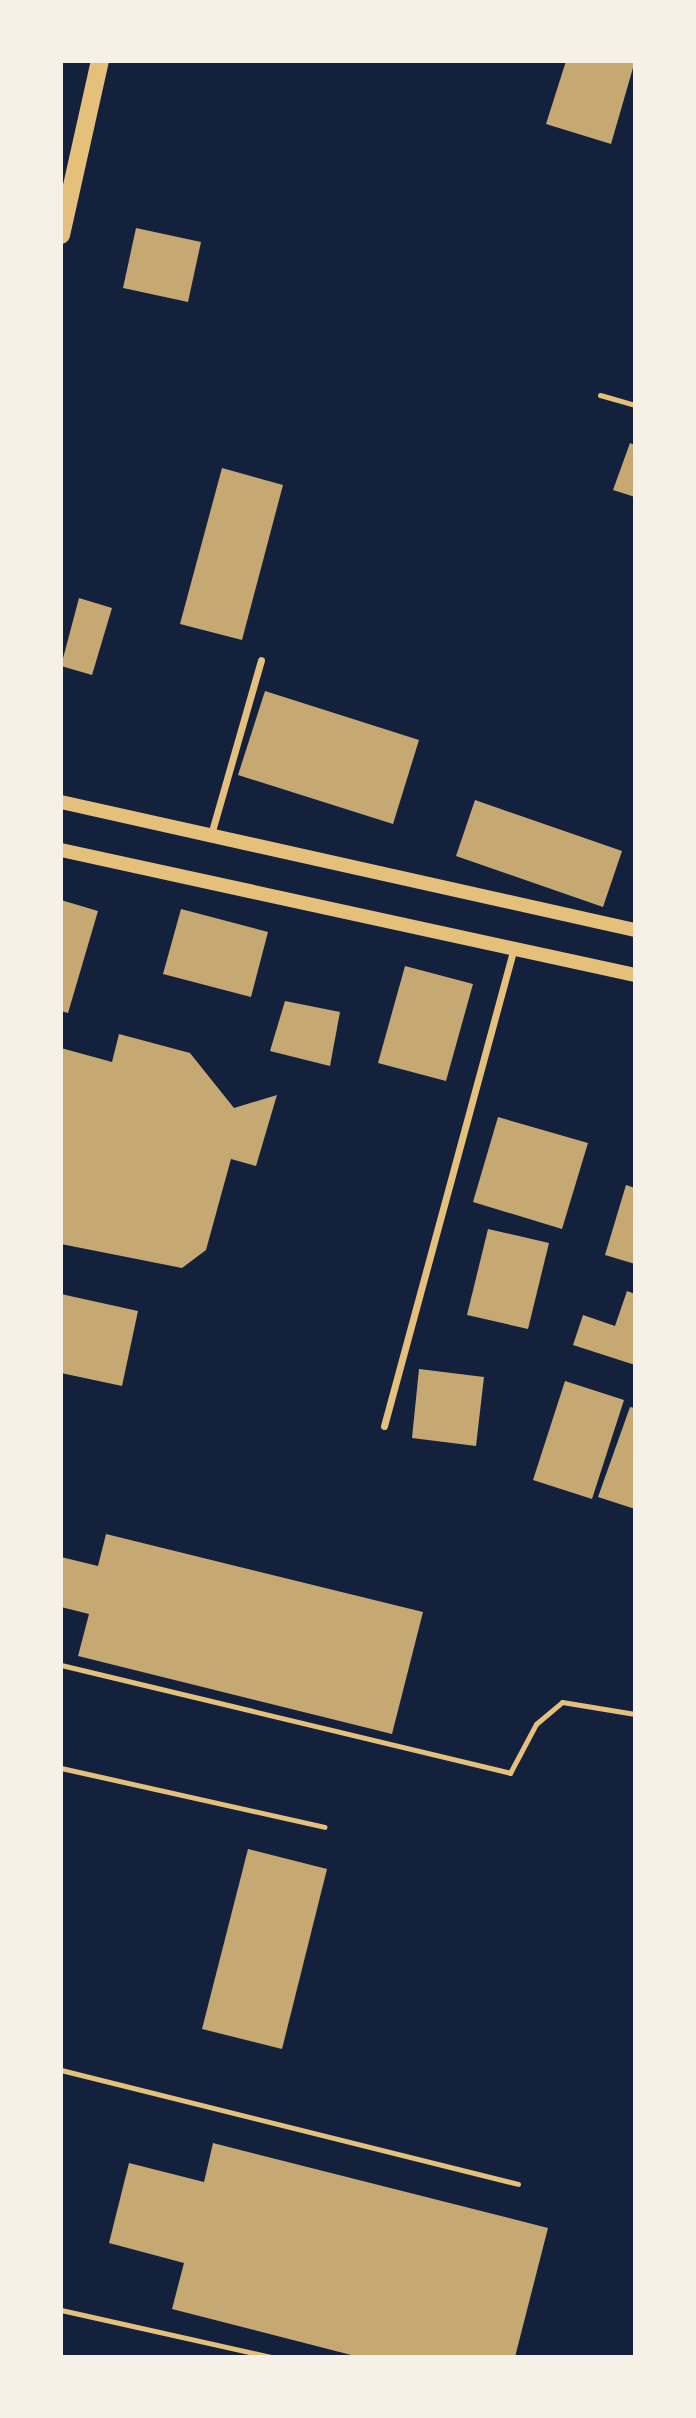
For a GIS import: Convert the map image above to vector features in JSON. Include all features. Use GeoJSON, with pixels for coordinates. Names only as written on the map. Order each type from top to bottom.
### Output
{"type":"FeatureCollection","features":[{"type":"Feature","properties":{"kind":"main road"},"geometry":{"type":"LineString","coordinates":[[61,235],[100,61]]}},
{"type":"Feature","properties":{"kind":"main road"},"geometry":{"type":"LineString","coordinates":[[61,802],[210,839],[635,930]]}},
{"type":"Feature","properties":{"kind":"main road"},"geometry":{"type":"LineString","coordinates":[[61,850],[635,975]]}},
{"type":"Feature","properties":{"kind":"street"},"geometry":{"type":"LineString","coordinates":[[210,839],[261,660]]}},
{"type":"Feature","properties":{"kind":"street"},"geometry":{"type":"LineString","coordinates":[[384,1426],[514,949]]}},
{"type":"Feature","properties":{"kind":"lane"},"geometry":{"type":"LineString","coordinates":[[600,395],[635,405]]}},
{"type":"Feature","properties":{"kind":"lane"},"geometry":{"type":"LineString","coordinates":[[61,1665],[510,1773],[536,1724],[562,1702],[635,1714]]}},
{"type":"Feature","properties":{"kind":"lane"},"geometry":{"type":"LineString","coordinates":[[61,1768],[324,1827]]}},
{"type":"Feature","properties":{"kind":"lane"},"geometry":{"type":"LineString","coordinates":[[61,2070],[518,2184]]}},
{"type":"Feature","properties":{"kind":"lane"},"geometry":{"type":"LineString","coordinates":[[61,2310],[272,2357]]}},
{"type":"Feature","properties":{"kind":"building"},"geometry":{"type":"Polygon","coordinates":[[[566,61],[635,61],[611,144],[546,124],[566,61]]]}},
{"type":"Feature","properties":{"kind":"building"},"geometry":{"type":"Polygon","coordinates":[[[136,228],[201,242],[188,302],[123,288],[136,228]]]}},
{"type":"Feature","properties":{"kind":"building"},"geometry":{"type":"Polygon","coordinates":[[[630,443],[635,445],[635,497],[613,490],[630,443]]]}},
{"type":"Feature","properties":{"kind":"building"},"geometry":{"type":"Polygon","coordinates":[[[222,468],[283,485],[242,640],[180,624],[222,468]]]}},
{"type":"Feature","properties":{"kind":"building"},"geometry":{"type":"Polygon","coordinates":[[[79,598],[112,608],[92,675],[61,666],[79,598]]]}},
{"type":"Feature","properties":{"kind":"building"},"geometry":{"type":"Polygon","coordinates":[[[265,691],[419,740],[393,824],[238,775],[265,691]]]}},
{"type":"Feature","properties":{"kind":"building"},"geometry":{"type":"Polygon","coordinates":[[[475,800],[622,851],[603,907],[456,856],[475,800]]]}},
{"type":"Feature","properties":{"kind":"building"},"geometry":{"type":"Polygon","coordinates":[[[61,900],[98,911],[68,1013],[61,1011],[61,900]]]}},
{"type":"Feature","properties":{"kind":"building"},"geometry":{"type":"Polygon","coordinates":[[[181,909],[268,932],[251,997],[163,974],[181,909]]]}},
{"type":"Feature","properties":{"kind":"building"},"geometry":{"type":"Polygon","coordinates":[[[405,966],[473,984],[446,1081],[378,1063],[405,966]]]}},
{"type":"Feature","properties":{"kind":"building"},"geometry":{"type":"Polygon","coordinates":[[[285,1001],[340,1012],[330,1066],[270,1051],[285,1001]]]}},
{"type":"Feature","properties":{"kind":"building"},"geometry":{"type":"Polygon","coordinates":[[[119,1034],[190,1053],[234,1108],[277,1095],[256,1166],[231,1159],[206,1250],[182,1268],[61,1244],[61,1048],[112,1062],[119,1034]]]}},
{"type":"Feature","properties":{"kind":"building"},"geometry":{"type":"Polygon","coordinates":[[[498,1117],[588,1143],[562,1229],[473,1202],[498,1117]]]}},
{"type":"Feature","properties":{"kind":"building"},"geometry":{"type":"Polygon","coordinates":[[[626,1185],[635,1188],[635,1264],[605,1255],[626,1185]]]}},
{"type":"Feature","properties":{"kind":"building"},"geometry":{"type":"Polygon","coordinates":[[[488,1229],[549,1243],[528,1329],[467,1315],[488,1229]]]}},
{"type":"Feature","properties":{"kind":"building"},"geometry":{"type":"Polygon","coordinates":[[[627,1291],[635,1294],[635,1365],[573,1345],[583,1315],[615,1326],[627,1291]]]}},
{"type":"Feature","properties":{"kind":"building"},"geometry":{"type":"Polygon","coordinates":[[[61,1294],[138,1311],[122,1386],[61,1373],[61,1294]]]}},
{"type":"Feature","properties":{"kind":"building"},"geometry":{"type":"Polygon","coordinates":[[[419,1369],[484,1377],[476,1446],[412,1438],[419,1369]]]}},
{"type":"Feature","properties":{"kind":"building"},"geometry":{"type":"Polygon","coordinates":[[[565,1381],[624,1400],[592,1499],[533,1480],[565,1381]]]}},
{"type":"Feature","properties":{"kind":"building"},"geometry":{"type":"Polygon","coordinates":[[[630,1407],[635,1408],[635,1509],[598,1497],[630,1407]]]}},
{"type":"Feature","properties":{"kind":"building"},"geometry":{"type":"Polygon","coordinates":[[[106,1534],[423,1612],[392,1734],[78,1656],[89,1614],[61,1607],[61,1557],[98,1566],[106,1534]]]}},
{"type":"Feature","properties":{"kind":"building"},"geometry":{"type":"Polygon","coordinates":[[[248,1849],[327,1869],[282,2049],[202,2029],[248,1849]]]}},
{"type":"Feature","properties":{"kind":"building"},"geometry":{"type":"Polygon","coordinates":[[[213,2143],[548,2228],[515,2357],[359,2357],[172,2309],[184,2263],[109,2243],[129,2163],[204,2182],[213,2143]]]}}]}
